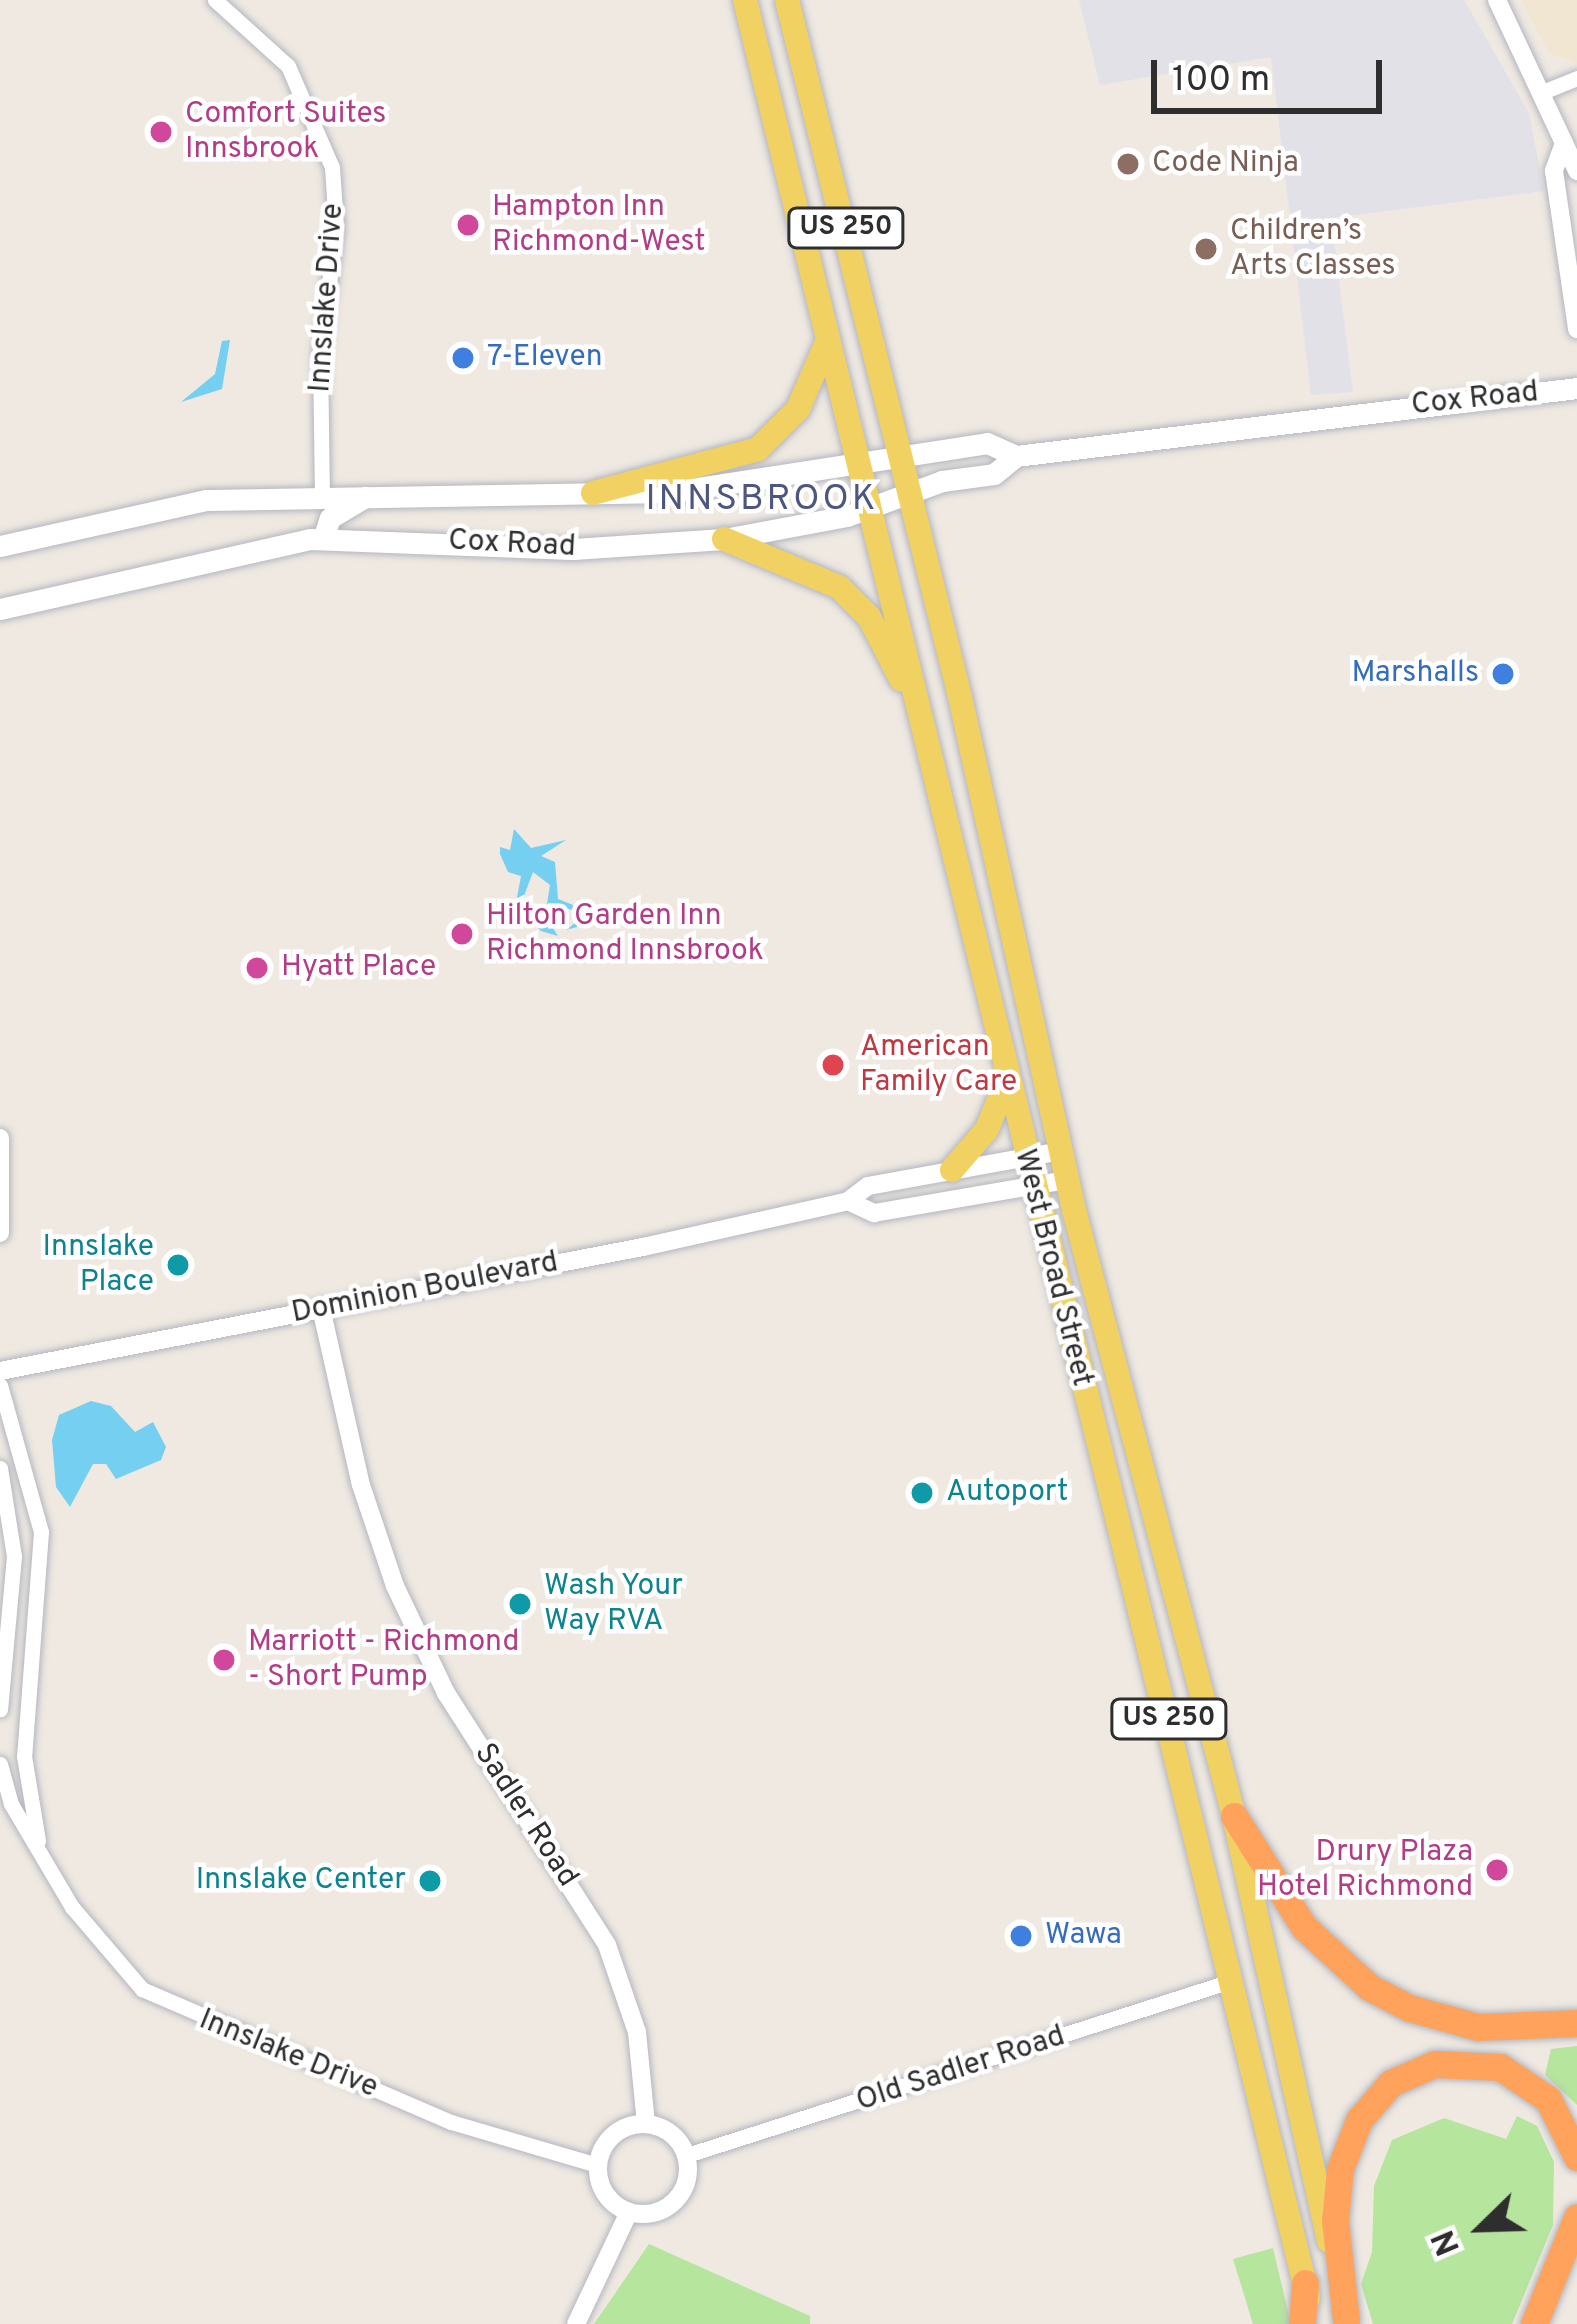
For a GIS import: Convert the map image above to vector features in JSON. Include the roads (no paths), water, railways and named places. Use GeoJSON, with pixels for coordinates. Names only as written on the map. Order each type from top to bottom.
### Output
{"type":"FeatureCollection","features":[{"type":"Feature","properties":{"kind":"highway"},"geometry":{"type":"LineString","coordinates":[[1234,1816],[1304,1927],[1369,1988],[1478,2027],[1577,2023]]}},
{"type":"Feature","properties":{"kind":"highway"},"geometry":{"type":"LineString","coordinates":[[1347,2322],[1335,2221],[1340,2169],[1359,2120],[1391,2083],[1436,2064],[1500,2067],[1548,2099],[1577,2157]]}},
{"type":"Feature","properties":{"kind":"highway"},"geometry":{"type":"LineString","coordinates":[[1534,2324],[1577,2217]]}},
{"type":"Feature","properties":{"kind":"highway"},"geometry":{"type":"LineString","coordinates":[[1553,2324],[1577,2280]]}},
{"type":"Feature","properties":{"kind":"highway"},"geometry":{"type":"LineString","coordinates":[[1302,2324],[1305,2283]]}},
{"type":"Feature","properties":{"kind":"main road","name":"West Broad Street"},"geometry":{"type":"LineString","coordinates":[[745,0],[1024,1157],[1234,1980],[1314,2324]]}},
{"type":"Feature","properties":{"kind":"main road","name":"West Broad Street"},"geometry":{"type":"LineString","coordinates":[[787,0],[911,493],[1067,1180],[1234,1816],[1347,2322]]}},
{"type":"Feature","properties":{"kind":"main road"},"geometry":{"type":"LineString","coordinates":[[593,494],[758,449],[798,409],[827,342]]}},
{"type":"Feature","properties":{"kind":"main road","name":"Cox Road"},"geometry":{"type":"LineString","coordinates":[[0,609],[104,592],[322,538],[573,549],[724,539],[868,509],[911,493],[994,474],[1016,457],[1577,388]]}},
{"type":"Feature","properties":{"kind":"main road","name":"Cox Road"},"geometry":{"type":"LineString","coordinates":[[0,545],[179,503],[371,494],[699,490],[987,443],[1016,457]]}},
{"type":"Feature","properties":{"kind":"main road"},"geometry":{"type":"LineString","coordinates":[[322,538],[330,518],[371,494]]}},
{"type":"Feature","properties":{"kind":"main road"},"geometry":{"type":"LineString","coordinates":[[291,543],[322,496]]}},
{"type":"Feature","properties":{"kind":"main road"},"geometry":{"type":"LineString","coordinates":[[724,539],[838,587],[868,617],[913,694]]}},
{"type":"Feature","properties":{"kind":"main road"},"geometry":{"type":"LineString","coordinates":[[952,1170],[987,1129],[1006,1083]]}},
{"type":"Feature","properties":{"kind":"street","name":"Innslake Drive"},"geometry":{"type":"LineString","coordinates":[[215,0],[288,66],[332,167],[322,496]]}},
{"type":"Feature","properties":{"kind":"street"},"geometry":{"type":"LineString","coordinates":[[1497,0],[1545,91],[1577,171]]}},
{"type":"Feature","properties":{"kind":"street"},"geometry":{"type":"LineString","coordinates":[[1545,91],[1577,78]]}},
{"type":"Feature","properties":{"kind":"street"},"geometry":{"type":"LineString","coordinates":[[1564,143],[1554,171],[1577,329]]}},
{"type":"Feature","properties":{"kind":"street"},"geometry":{"type":"LineString","coordinates":[[0,1138],[0,1233]]}},
{"type":"Feature","properties":{"kind":"street","name":"Dominion Boulevard"},"geometry":{"type":"LineString","coordinates":[[0,1371],[848,1201],[868,1186],[1060,1150]]}},
{"type":"Feature","properties":{"kind":"street","name":"Dominion Boulevard"},"geometry":{"type":"LineString","coordinates":[[848,1201],[874,1213],[1067,1180]]}},
{"type":"Feature","properties":{"kind":"street","name":"Sadler Road"},"geometry":{"type":"LineString","coordinates":[[322,1308],[361,1485],[394,1586],[446,1693],[607,1945],[637,2032],[646,2123]]}},
{"type":"Feature","properties":{"kind":"street","name":"Innslake Drive"},"geometry":{"type":"LineString","coordinates":[[0,1384],[41,1532],[25,1756],[41,1856]]}},
{"type":"Feature","properties":{"kind":"street"},"geometry":{"type":"LineString","coordinates":[[0,1468],[14,1556],[0,1709]]}},
{"type":"Feature","properties":{"kind":"street","name":"Innslake Drive"},"geometry":{"type":"LineString","coordinates":[[0,1764],[11,1804],[94,1942],[152,1996],[451,2122],[598,2165]]}},
{"type":"Feature","properties":{"kind":"street","name":"Old Sadler Road"},"geometry":{"type":"LineString","coordinates":[[686,2155],[1234,1980]]}},
{"type":"Feature","properties":{"kind":"street"},"geometry":{"type":"LineString","coordinates":[[646,2123],[671,2133],[686,2155],[677,2198],[654,2213],[629,2212],[603,2190],[598,2165],[612,2134],[646,2123]]}},
{"type":"Feature","properties":{"kind":"street"},"geometry":{"type":"LineString","coordinates":[[576,2324],[615,2255],[629,2212]]}},
{"type":"Feature","properties":{"kind":"water"},"geometry":{"type":"Polygon","coordinates":[[[230,340],[222,389],[181,402],[215,374],[222,341],[230,340]]]}},
{"type":"Feature","properties":{"kind":"water"},"geometry":{"type":"Polygon","coordinates":[[[514,829],[531,848],[566,840],[541,856],[555,862],[558,899],[573,905],[577,927],[566,930],[575,923],[573,910],[547,904],[550,885],[533,872],[521,904],[544,914],[558,936],[541,931],[516,903],[521,876],[508,872],[500,854],[500,847],[510,850],[514,829]]]}},
{"type":"Feature","properties":{"kind":"water"},"geometry":{"type":"Polygon","coordinates":[[[91,1401],[111,1406],[135,1432],[153,1422],[166,1447],[161,1460],[116,1479],[106,1464],[93,1464],[70,1507],[56,1487],[52,1440],[59,1415],[91,1401]]]}},
{"type":"Feature","properties":{"kind":"place","name":"Comfort Suites Innsbrook"},"geometry":{"type":"Point","coordinates":[161,132]}},
{"type":"Feature","properties":{"kind":"place","name":"Code Ninja"},"geometry":{"type":"Point","coordinates":[1128,164]}},
{"type":"Feature","properties":{"kind":"place","name":"Hampton Inn Richmond-West"},"geometry":{"type":"Point","coordinates":[468,225]}},
{"type":"Feature","properties":{"kind":"place","name":"Children’s Arts Classes"},"geometry":{"type":"Point","coordinates":[1206,249]}},
{"type":"Feature","properties":{"kind":"place","name":"7-Eleven"},"geometry":{"type":"Point","coordinates":[463,358]}},
{"type":"Feature","properties":{"kind":"place","name":"Marshalls"},"geometry":{"type":"Point","coordinates":[1503,674]}},
{"type":"Feature","properties":{"kind":"place","name":"Hilton Garden Inn Richmond Innsbrook"},"geometry":{"type":"Point","coordinates":[462,934]}},
{"type":"Feature","properties":{"kind":"place","name":"Hyatt Place"},"geometry":{"type":"Point","coordinates":[257,968]}},
{"type":"Feature","properties":{"kind":"place","name":"American Family Care"},"geometry":{"type":"Point","coordinates":[833,1065]}},
{"type":"Feature","properties":{"kind":"place","name":"Innslake Place"},"geometry":{"type":"Point","coordinates":[178,1265]}},
{"type":"Feature","properties":{"kind":"place","name":"Autoport"},"geometry":{"type":"Point","coordinates":[922,1493]}},
{"type":"Feature","properties":{"kind":"place","name":"Wash Your Way RVA"},"geometry":{"type":"Point","coordinates":[520,1604]}},
{"type":"Feature","properties":{"kind":"place","name":"Marriott - Richmond - Short Pump"},"geometry":{"type":"Point","coordinates":[224,1660]}},
{"type":"Feature","properties":{"kind":"place","name":"Drury Plaza Hotel Richmond"},"geometry":{"type":"Point","coordinates":[1497,1870]}},
{"type":"Feature","properties":{"kind":"place","name":"Innslake Center"},"geometry":{"type":"Point","coordinates":[430,1881]}},
{"type":"Feature","properties":{"kind":"place","name":"Wawa"},"geometry":{"type":"Point","coordinates":[1021,1936]}},
{"type":"Feature","properties":{"kind":"district","name":"INNSBROOK"},"geometry":{"type":"Point","coordinates":[762,501]}}]}
